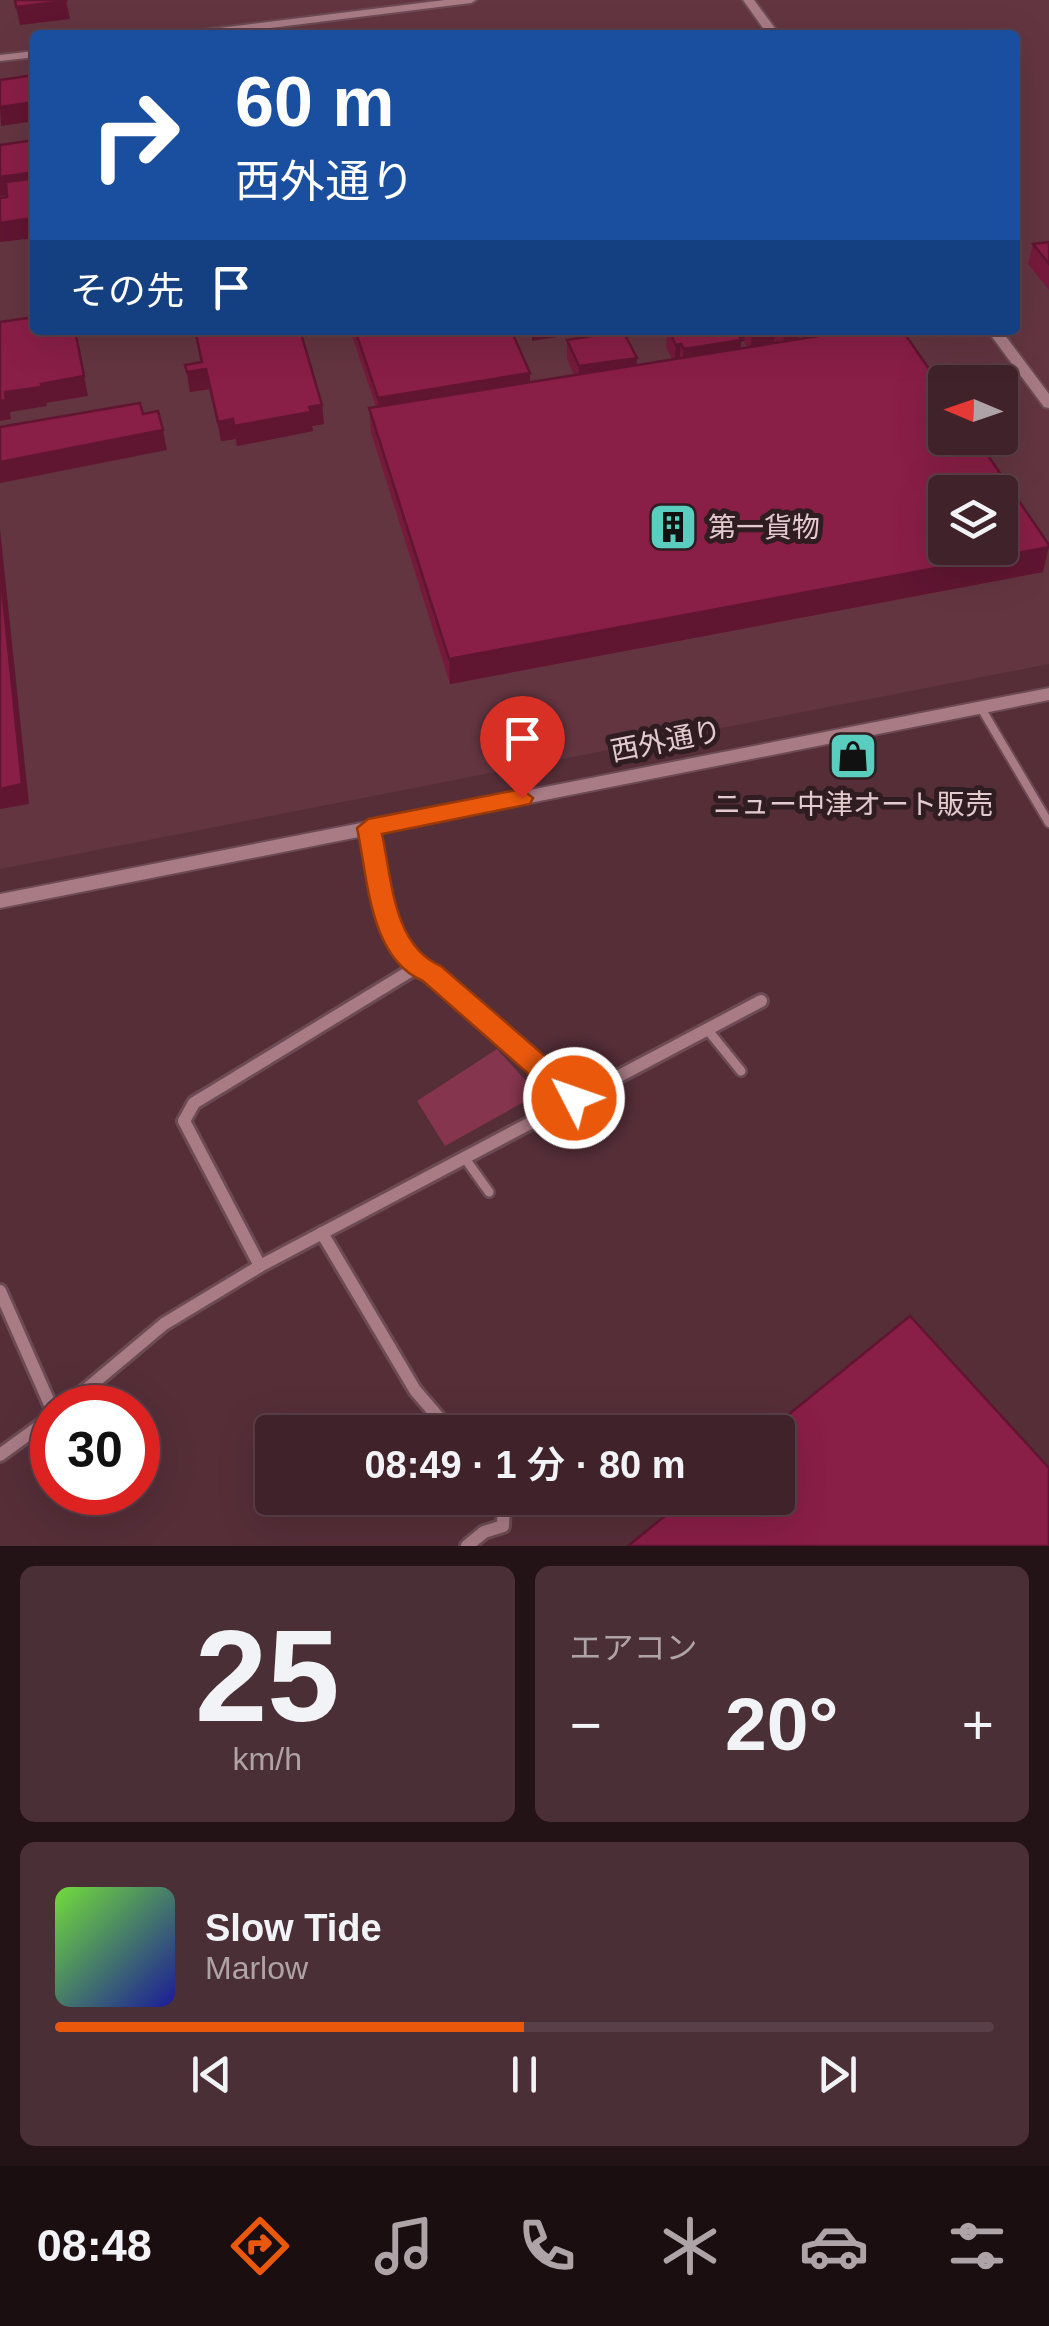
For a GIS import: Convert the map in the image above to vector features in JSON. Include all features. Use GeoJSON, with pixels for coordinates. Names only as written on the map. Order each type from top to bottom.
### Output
{"type":"FeatureCollection","features":[{"type":"Feature","properties":{"kind":"street"},"geometry":{"type":"LineString","coordinates":[[228,30],[472,0]]}},
{"type":"Feature","properties":{"kind":"street"},"geometry":{"type":"LineString","coordinates":[[748,0],[770,30]]}},
{"type":"Feature","properties":{"kind":"street"},"geometry":{"type":"LineString","coordinates":[[0,58],[30,55]]}},
{"type":"Feature","properties":{"kind":"street"},"geometry":{"type":"LineString","coordinates":[[998,335],[1049,404]]}},
{"type":"Feature","properties":{"kind":"street","name":"西外通り"},"geometry":{"type":"LineString","coordinates":[[0,901],[1049,694]]}},
{"type":"Feature","properties":{"kind":"street"},"geometry":{"type":"LineString","coordinates":[[368,828],[392,936],[417,967],[432,973],[574,1098]]}},
{"type":"Feature","properties":{"kind":"street"},"geometry":{"type":"LineString","coordinates":[[260,1266],[184,1121],[194,1103],[417,967]]}},
{"type":"Feature","properties":{"kind":"street"},"geometry":{"type":"LineString","coordinates":[[91,1385],[164,1324],[260,1266],[761,1001]]}},
{"type":"Feature","properties":{"kind":"street"},"geometry":{"type":"LineString","coordinates":[[322,1233],[415,1390],[436,1415]]}},
{"type":"Feature","properties":{"kind":"street"},"geometry":{"type":"LineString","coordinates":[[0,1291],[41,1385]]}},
{"type":"Feature","properties":{"kind":"street"},"geometry":{"type":"LineString","coordinates":[[0,1455],[30,1433]]}},
{"type":"Feature","properties":{"kind":"street"},"geometry":{"type":"LineString","coordinates":[[467,1546],[484,1532],[503,1526],[503,1515]]}},
{"type":"Feature","properties":{"kind":"lane"},"geometry":{"type":"LineString","coordinates":[[980,708],[1049,823]]}},
{"type":"Feature","properties":{"kind":"lane"},"geometry":{"type":"LineString","coordinates":[[707,1029],[741,1070]]}},
{"type":"Feature","properties":{"kind":"lane"},"geometry":{"type":"LineString","coordinates":[[588,1091],[610,1125]]}},
{"type":"Feature","properties":{"kind":"lane"},"geometry":{"type":"LineString","coordinates":[[464,1157],[489,1192]]}},
{"type":"Feature","properties":{"kind":"shaded area"},"geometry":{"type":"Polygon","coordinates":[[[0,0],[1049,0],[1049,664],[0,869],[0,0]]]}},
{"type":"Feature","properties":{"kind":"shaded area"},"geometry":{"type":"Polygon","coordinates":[[[497,1049],[538,1094],[445,1146],[417,1101],[497,1049]]]}},
{"type":"Feature","properties":{"kind":"building"},"geometry":{"type":"Polygon","coordinates":[[[15,0],[66,0],[66,1],[16,7],[15,0]]]}},
{"type":"Feature","properties":{"kind":"building"},"geometry":{"type":"Polygon","coordinates":[[[30,76],[30,103],[0,107],[0,80],[30,76]]]}},
{"type":"Feature","properties":{"kind":"building"},"geometry":{"type":"Polygon","coordinates":[[[30,141],[30,173],[0,177],[0,145],[30,141]]]}},
{"type":"Feature","properties":{"kind":"building"},"geometry":{"type":"Polygon","coordinates":[[[29,179],[30,218],[0,223],[0,198],[7,197],[6,182],[29,179]]]}},
{"type":"Feature","properties":{"kind":"building"},"geometry":{"type":"Polygon","coordinates":[[[1049,242],[1049,264],[1033,244],[1049,242]]]}},
{"type":"Feature","properties":{"kind":"building"},"geometry":{"type":"Polygon","coordinates":[[[30,318],[30,335],[76,335],[84,376],[5,392],[6,400],[0,401],[0,322],[30,318]]]}},
{"type":"Feature","properties":{"kind":"building"},"geometry":{"type":"Polygon","coordinates":[[[196,335],[301,335],[322,405],[309,407],[311,412],[234,426],[233,419],[218,422],[206,369],[187,372],[185,365],[202,362],[196,335]]]}},
{"type":"Feature","properties":{"kind":"building"},"geometry":{"type":"Polygon","coordinates":[[[357,335],[513,335],[530,373],[378,398],[357,335]]]}},
{"type":"Feature","properties":{"kind":"building"},"geometry":{"type":"Polygon","coordinates":[[[625,335],[637,358],[579,366],[567,340],[625,335]]]}},
{"type":"Feature","properties":{"kind":"building"},"geometry":{"type":"Polygon","coordinates":[[[671,335],[738,335],[741,340],[684,349],[681,344],[676,345],[671,335]]]}},
{"type":"Feature","properties":{"kind":"building","name":"第一貨物"},"geometry":{"type":"Polygon","coordinates":[[[825,335],[905,335],[928,367],[928,455],[988,455],[1001,475],[928,475],[928,565],[953,565],[449,659],[369,408],[825,335]]]}},
{"type":"Feature","properties":{"kind":"building"},"geometry":{"type":"Polygon","coordinates":[[[140,403],[143,414],[158,411],[163,430],[0,462],[0,427],[140,403]]]}},
{"type":"Feature","properties":{"kind":"building","name":"第一貨物"},"geometry":{"type":"Polygon","coordinates":[[[1018,500],[1049,545],[1018,553],[1018,500]]]}},
{"type":"Feature","properties":{"kind":"building"},"geometry":{"type":"Polygon","coordinates":[[[0,567],[22,784],[0,789],[0,567]]]}},
{"type":"Feature","properties":{"kind":"building"},"geometry":{"type":"Polygon","coordinates":[[[910,1316],[1049,1468],[1049,1546],[628,1546],[666,1515],[795,1515],[795,1415],[788,1415],[910,1316]]]}},
{"type":"Feature","properties":{"kind":"place","name":"第一貨物"},"geometry":{"type":"Point","coordinates":[673,527]}},
{"type":"Feature","properties":{"kind":"place","name":"ニュー中津オート販売"},"geometry":{"type":"Point","coordinates":[853,756]}},
{"type":"Feature","properties":{"kind":"route"},"geometry":{"type":"LineString","coordinates":[[522,798],[368,828],[392,936],[417,967],[432,973],[574,1098]]}}]}
